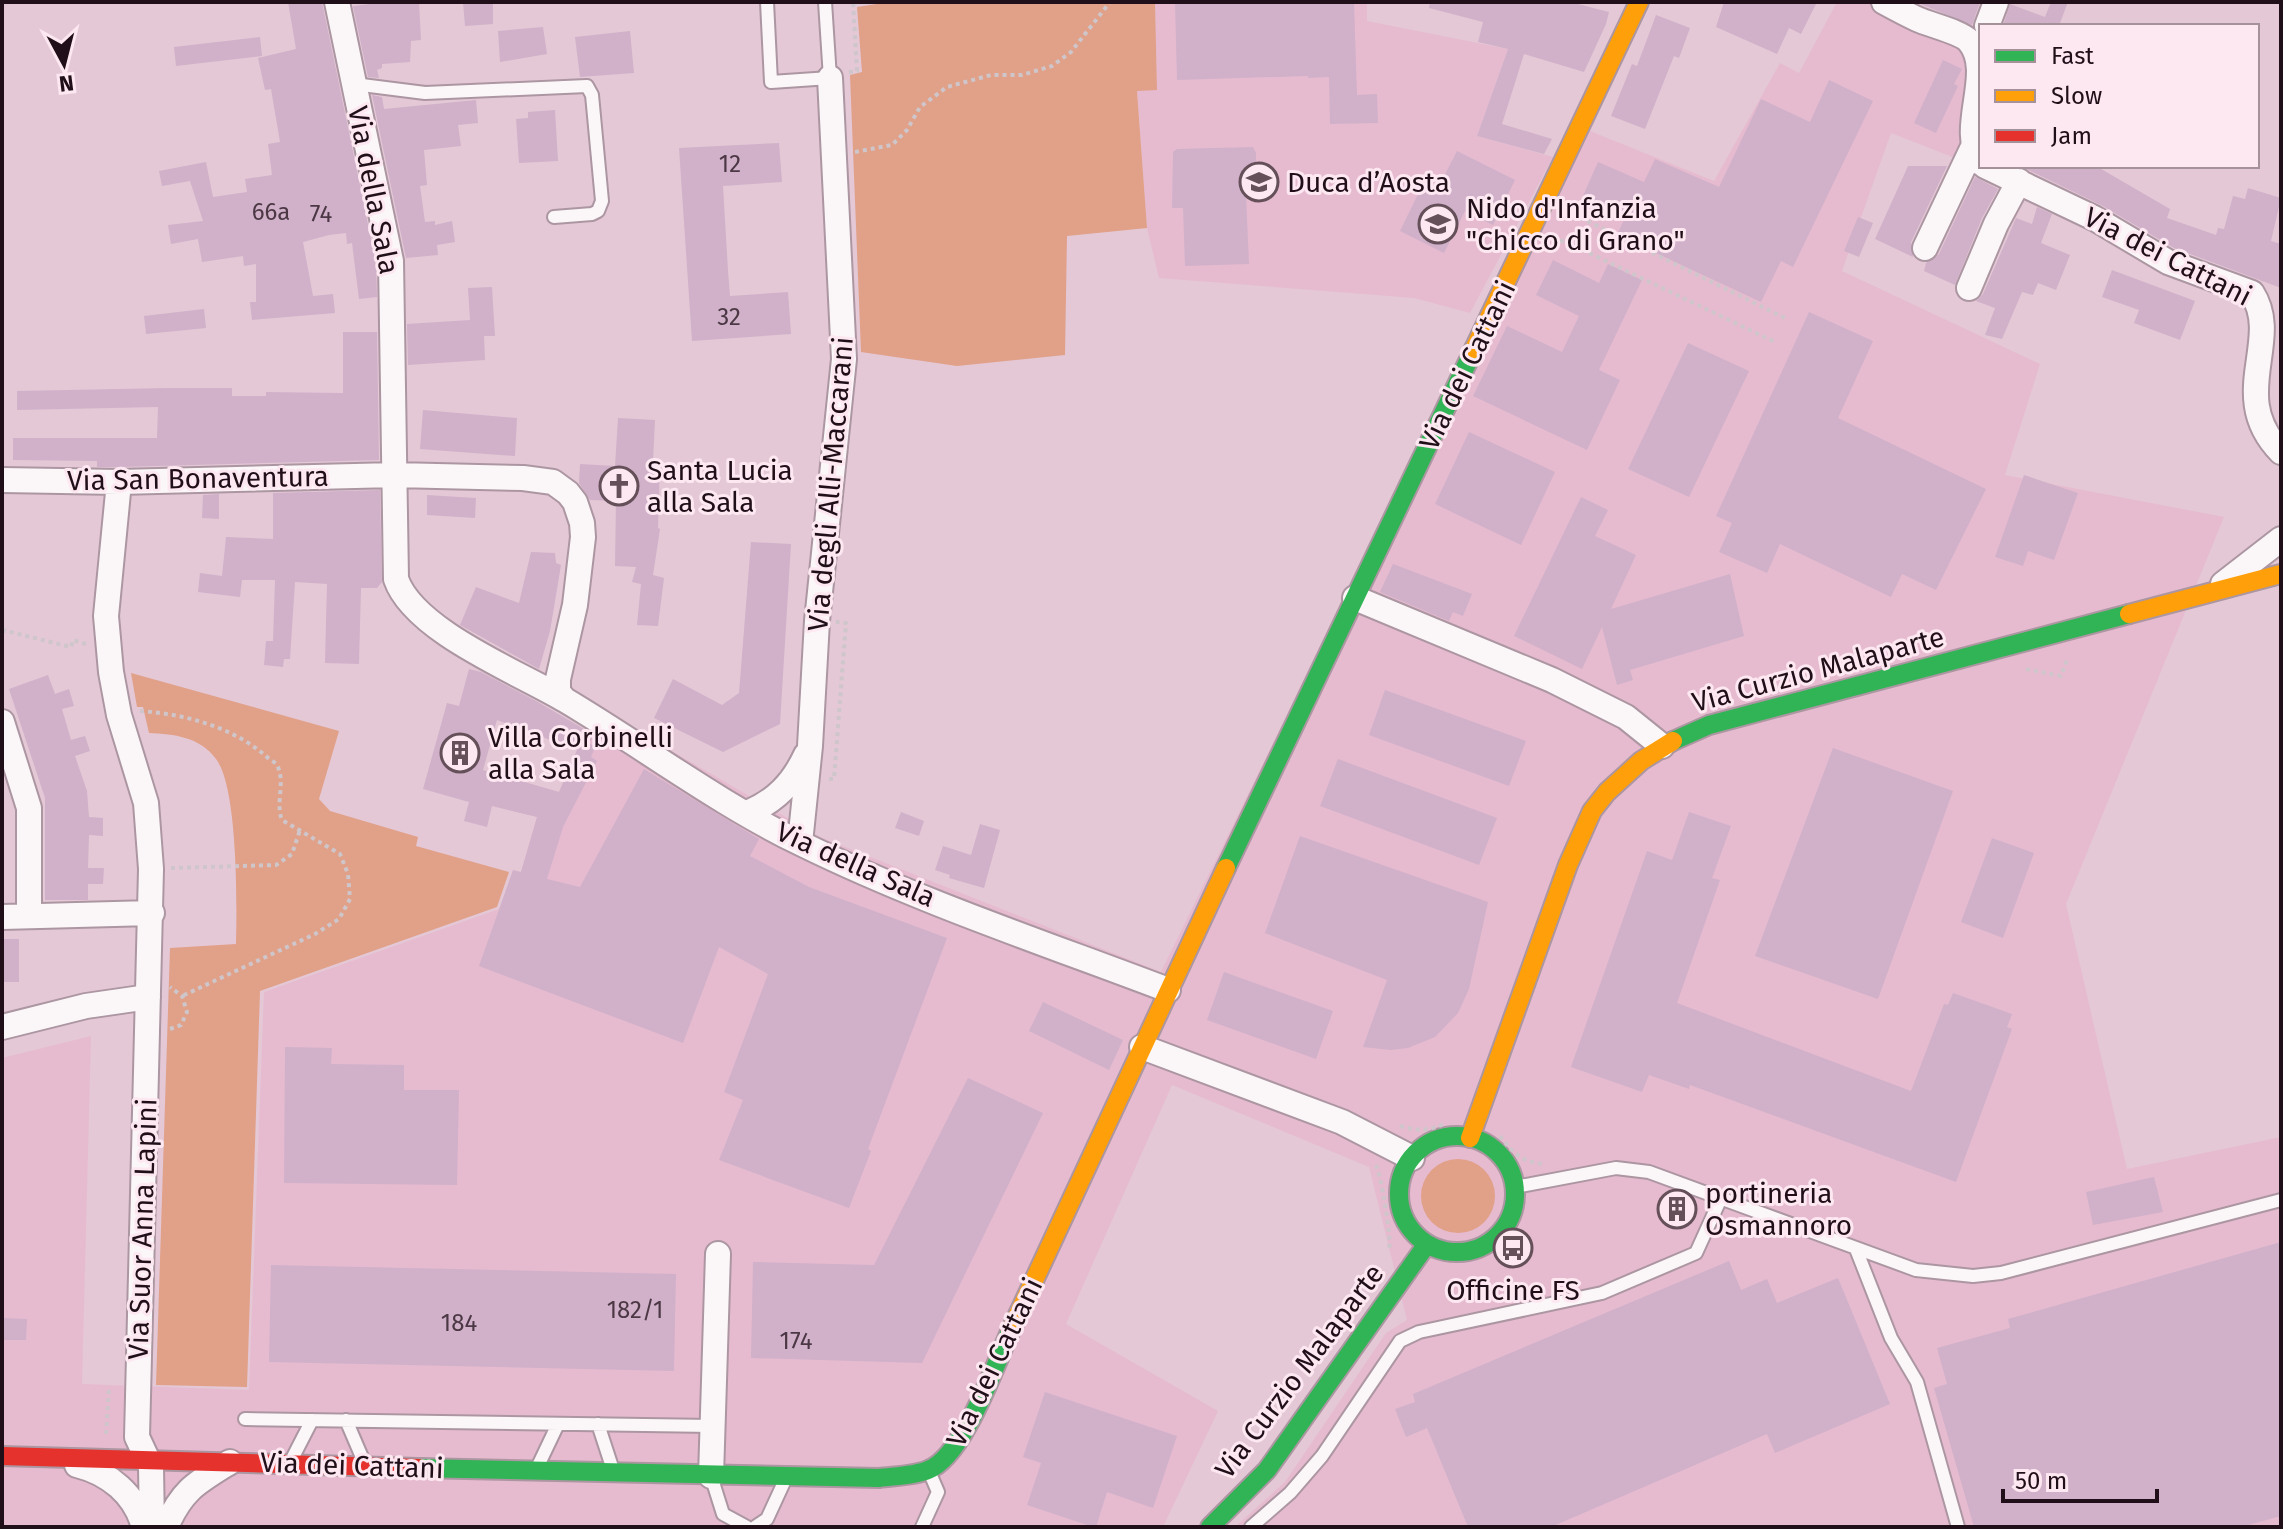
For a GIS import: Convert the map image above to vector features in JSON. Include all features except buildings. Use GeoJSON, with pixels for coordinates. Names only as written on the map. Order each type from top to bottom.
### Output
{"type":"FeatureCollection","features":[{"type":"Feature","properties":{"kind":"street","name":"Via della Sala"},"geometry":{"type":"LineString","coordinates":[[337,2],[391,261],[396,579],[407,600],[427,620],[553,687],[747,813],[800,843],[952,907],[1168,990]]}},
{"type":"Feature","properties":{"kind":"street","name":"Via dei Cattani"},"geometry":{"type":"LineString","coordinates":[[2,1456],[879,1478],[929,1470],[951,1454],[1168,990],[1639,2]]}},
{"type":"Feature","properties":{"kind":"street"},"geometry":{"type":"LineString","coordinates":[[1884,2],[1968,39],[1978,48],[1979,159],[1925,248]]}},
{"type":"Feature","properties":{"kind":"street"},"geometry":{"type":"LineString","coordinates":[[1988,24],[1996,2]]}},
{"type":"Feature","properties":{"kind":"street","name":"Via degli Alli-Maccarani"},"geometry":{"type":"LineString","coordinates":[[800,843],[810,746],[817,621],[845,341],[838,76]]}},
{"type":"Feature","properties":{"kind":"street","name":"Via dei Cattani"},"geometry":{"type":"LineString","coordinates":[[1995,168],[2094,218],[2168,262],[2252,293],[2262,303],[2268,319],[2269,339],[2258,398],[2260,419],[2268,438],[2281,452]]}},
{"type":"Feature","properties":{"kind":"street"},"geometry":{"type":"LineString","coordinates":[[1969,288],[1996,224],[2019,181]]}},
{"type":"Feature","properties":{"kind":"street"},"geometry":{"type":"LineString","coordinates":[[395,475],[539,479],[553,482],[575,502],[582,523],[583,552],[575,605],[553,687]]}},
{"type":"Feature","properties":{"kind":"street","name":"Via San Bonaventura"},"geometry":{"type":"LineString","coordinates":[[2,480],[119,482],[395,475]]}},
{"type":"Feature","properties":{"kind":"street","name":"Via Suor Anna Lapini"},"geometry":{"type":"LineString","coordinates":[[119,482],[106,616],[119,715],[149,822],[157,991],[137,1413],[137,1437],[148,1458]]}},
{"type":"Feature","properties":{"kind":"street"},"geometry":{"type":"LineString","coordinates":[[2212,592],[2281,539]]}},
{"type":"Feature","properties":{"kind":"street","name":"Via Curzio Malaparte"},"geometry":{"type":"LineString","coordinates":[[1470,1138],[1563,877],[1585,825],[1607,792],[1662,746],[1709,725],[2281,574]]}},
{"type":"Feature","properties":{"kind":"street"},"geometry":{"type":"LineString","coordinates":[[1355,598],[1552,680],[1626,717],[1662,746]]}},
{"type":"Feature","properties":{"kind":"street"},"geometry":{"type":"LineString","coordinates":[[2,722],[29,808],[29,916]]}},
{"type":"Feature","properties":{"kind":"street","name":"Via degli Alli-Maccarani"},"geometry":{"type":"LineString","coordinates":[[747,813],[769,802],[788,786],[810,746]]}},
{"type":"Feature","properties":{"kind":"street"},"geometry":{"type":"LineString","coordinates":[[2,917],[152,913]]}},
{"type":"Feature","properties":{"kind":"street"},"geometry":{"type":"LineString","coordinates":[[2,1027],[157,991]]}},
{"type":"Feature","properties":{"kind":"street"},"geometry":{"type":"LineString","coordinates":[[1142,1047],[1342,1122],[1412,1158]]}},
{"type":"Feature","properties":{"kind":"street"},"geometry":{"type":"LineString","coordinates":[[1458,1136],[1470,1138],[1500,1155],[1511,1172],[1515,1200],[1510,1219],[1492,1241],[1476,1249],[1446,1251],[1427,1244],[1410,1229],[1400,1207],[1400,1182],[1412,1158],[1422,1148],[1438,1140],[1458,1136]]}},
{"type":"Feature","properties":{"kind":"street","name":"Via Curzio Malaparte"},"geometry":{"type":"LineString","coordinates":[[1210,1527],[1267,1470],[1427,1244]]}},
{"type":"Feature","properties":{"kind":"street"},"geometry":{"type":"LineString","coordinates":[[711,1476],[718,1254]]}},
{"type":"Feature","properties":{"kind":"street","name":"Via dei Cattani"},"geometry":{"type":"LineString","coordinates":[[47,1457],[92,1469],[111,1480],[131,1501],[144,1527]]}},
{"type":"Feature","properties":{"kind":"street"},"geometry":{"type":"LineString","coordinates":[[148,1458],[151,1467],[152,1527]]}},
{"type":"Feature","properties":{"kind":"street","name":"Via dei Cattani"},"geometry":{"type":"LineString","coordinates":[[166,1527],[181,1498],[190,1489],[232,1461]]}},
{"type":"Feature","properties":{"kind":"lane"},"geometry":{"type":"LineString","coordinates":[[767,2],[771,82],[838,76],[825,2]]}},
{"type":"Feature","properties":{"kind":"lane"},"geometry":{"type":"LineString","coordinates":[[354,84],[425,93],[587,86],[592,95],[602,201],[598,211],[592,214],[554,217]]}},
{"type":"Feature","properties":{"kind":"lane"},"geometry":{"type":"LineString","coordinates":[[1515,1187],[1616,1168],[1632,1168],[1916,1270],[1973,1276],[2001,1273],[2281,1200]]}},
{"type":"Feature","properties":{"kind":"lane"},"geometry":{"type":"LineString","coordinates":[[1251,1527],[1290,1493],[1322,1456],[1400,1341],[1419,1332],[1602,1293],[1696,1253],[1721,1198]]}},
{"type":"Feature","properties":{"kind":"lane"},"geometry":{"type":"LineString","coordinates":[[1856,1249],[1891,1338],[1917,1382],[1958,1527]]}},
{"type":"Feature","properties":{"kind":"lane"},"geometry":{"type":"LineString","coordinates":[[245,1419],[713,1426]]}},
{"type":"Feature","properties":{"kind":"lane"},"geometry":{"type":"LineString","coordinates":[[290,1463],[312,1420]]}},
{"type":"Feature","properties":{"kind":"lane"},"geometry":{"type":"LineString","coordinates":[[346,1420],[365,1465]]}},
{"type":"Feature","properties":{"kind":"lane"},"geometry":{"type":"LineString","coordinates":[[536,1470],[558,1424]]}},
{"type":"Feature","properties":{"kind":"lane"},"geometry":{"type":"LineString","coordinates":[[598,1424],[614,1473]]}},
{"type":"Feature","properties":{"kind":"lane"},"geometry":{"type":"LineString","coordinates":[[922,1527],[938,1492],[929,1470]]}},
{"type":"Feature","properties":{"kind":"lane"},"geometry":{"type":"LineString","coordinates":[[711,1476],[723,1514],[747,1527]]}},
{"type":"Feature","properties":{"kind":"lane"},"geometry":{"type":"LineString","coordinates":[[755,1527],[767,1519],[787,1476]]}},
{"type":"Feature","properties":{"kind":"path"},"geometry":{"type":"LineString","coordinates":[[838,76],[857,71],[853,2]]}},
{"type":"Feature","properties":{"kind":"path"},"geometry":{"type":"LineString","coordinates":[[851,140],[852,153],[892,145],[907,130],[920,107],[947,87],[991,75],[1022,75],[1052,66],[1071,52],[1110,2]]}},
{"type":"Feature","properties":{"kind":"path"},"geometry":{"type":"LineString","coordinates":[[1552,188],[1560,192],[1573,214],[1785,318]]}},
{"type":"Feature","properties":{"kind":"path"},"geometry":{"type":"LineString","coordinates":[[1528,239],[1539,243],[1564,241],[1775,342]]}},
{"type":"Feature","properties":{"kind":"path"},"geometry":{"type":"LineString","coordinates":[[819,780],[834,779],[846,623],[829,622]]}},
{"type":"Feature","properties":{"kind":"path"},"geometry":{"type":"LineString","coordinates":[[2,630],[71,647],[73,640],[96,647]]}},
{"type":"Feature","properties":{"kind":"path"},"geometry":{"type":"LineString","coordinates":[[2014,667],[2061,676],[2070,652]]}},
{"type":"Feature","properties":{"kind":"path"},"geometry":{"type":"LineString","coordinates":[[140,711],[214,725],[256,747],[277,765],[281,789],[278,811],[282,820],[340,854],[348,874],[350,899],[339,919],[315,934],[182,996],[157,991]]}},
{"type":"Feature","properties":{"kind":"path"},"geometry":{"type":"LineString","coordinates":[[167,868],[276,865],[292,854],[300,830]]}},
{"type":"Feature","properties":{"kind":"path"},"geometry":{"type":"LineString","coordinates":[[164,1030],[181,1025],[185,1019],[187,1003],[182,996]]}},
{"type":"Feature","properties":{"kind":"path"},"geometry":{"type":"LineString","coordinates":[[1390,1122],[1421,1130],[1434,1129],[1457,1116]]}},
{"type":"Feature","properties":{"kind":"path"},"geometry":{"type":"LineString","coordinates":[[1499,1133],[1508,1147],[1521,1158],[1547,1164]]}},
{"type":"Feature","properties":{"kind":"path"},"geometry":{"type":"LineString","coordinates":[[1374,1161],[1380,1175],[1389,1227],[1391,1244],[1387,1257]]}},
{"type":"Feature","properties":{"kind":"path"},"geometry":{"type":"LineString","coordinates":[[93,1433],[107,1434],[109,1389]]}},
{"type":"Feature","properties":{"kind":"shaded area"},"geometry":{"type":"Polygon","coordinates":[[[890,2],[1155,2],[1157,90],[1137,91],[1147,228],[1067,236],[1065,355],[957,366],[861,352],[850,75],[862,72],[857,7],[890,2]]]}},
{"type":"Feature","properties":{"kind":"shaded area","name":"Duca d’Aosta"},"geometry":{"type":"Polygon","coordinates":[[[1155,2],[1367,2],[1367,21],[1508,49],[1477,136],[1553,157],[1470,313],[1414,298],[1159,278],[1147,228],[1137,90],[1157,89],[1155,2]]]}},
{"type":"Feature","properties":{"kind":"shaded area"},"geometry":{"type":"Polygon","coordinates":[[[1837,2],[1869,2],[1968,51],[1974,68],[1960,160],[1891,133],[1842,271],[2040,364],[2005,475],[2224,517],[2066,904],[2127,1169],[2281,1137],[2281,1527],[1235,1527],[1285,1482],[1386,1333],[1407,1320],[1369,1167],[1172,1085],[1066,1324],[1218,1411],[1163,1527],[2,1527],[2,1058],[91,1036],[82,1384],[249,1390],[264,992],[499,909],[521,872],[537,817],[489,805],[497,774],[559,792],[596,707],[820,837],[1161,972],[1575,125],[1714,181],[1780,63],[1799,73],[1837,2]]]}},
{"type":"Feature","properties":{"kind":"shaded area"},"geometry":{"type":"Polygon","coordinates":[[[131,673],[339,731],[319,799],[330,811],[418,837],[416,846],[509,872],[497,907],[260,991],[247,1387],[156,1385],[170,948],[236,944],[236,876],[229,794],[216,759],[194,741],[149,733],[143,707],[137,707],[131,673]]]}},
{"type":"Feature","properties":{"kind":"shaded area"},"geometry":{"type":"Polygon","coordinates":[[[1458,1159],[1472,1162],[1484,1170],[1492,1182],[1495,1196],[1492,1210],[1484,1222],[1472,1230],[1458,1233],[1444,1230],[1432,1222],[1424,1210],[1421,1196],[1424,1182],[1432,1170],[1444,1162],[1458,1159]]]}},
{"type":"Feature","properties":{"kind":"traffic: fast"},"geometry":{"type":"LineString","coordinates":[[1226,868],[1474,349]]}},
{"type":"Feature","properties":{"kind":"traffic: fast"},"geometry":{"type":"LineString","coordinates":[[1673,741],[1709,725],[2129,614]]}},
{"type":"Feature","properties":{"kind":"traffic: fast"},"geometry":{"type":"LineString","coordinates":[[1457,1136],[1479,1140],[1498,1153],[1511,1172],[1515,1194],[1511,1216],[1498,1235],[1479,1248],[1457,1252],[1435,1248],[1416,1235],[1403,1216],[1399,1194],[1403,1172],[1416,1153],[1435,1140],[1457,1136]]}},
{"type":"Feature","properties":{"kind":"traffic: fast"},"geometry":{"type":"LineString","coordinates":[[1210,1527],[1267,1470],[1427,1244]]}},
{"type":"Feature","properties":{"kind":"traffic: fast"},"geometry":{"type":"LineString","coordinates":[[419,1468],[879,1478],[917,1474],[941,1462],[965,1430],[1010,1332]]}},
{"type":"Feature","properties":{"kind":"traffic: slow"},"geometry":{"type":"LineString","coordinates":[[1474,349],[1639,2]]}},
{"type":"Feature","properties":{"kind":"traffic: slow"},"geometry":{"type":"LineString","coordinates":[[2129,614],[2281,574]]}},
{"type":"Feature","properties":{"kind":"traffic: slow"},"geometry":{"type":"LineString","coordinates":[[1470,1138],[1568,865],[1592,811],[1607,792],[1641,761],[1673,741]]}},
{"type":"Feature","properties":{"kind":"traffic: slow"},"geometry":{"type":"LineString","coordinates":[[1010,1332],[1226,868]]}},
{"type":"Feature","properties":{"kind":"traffic: jam"},"geometry":{"type":"LineString","coordinates":[[2,1456],[419,1468]]}},
{"type":"Feature","properties":{"kind":"place","name":"Duca d’Aosta"},"geometry":{"type":"Point","coordinates":[1259,182]}},
{"type":"Feature","properties":{"kind":"place","name":"Nido d'Infanzia \"Chicco di Grano\""},"geometry":{"type":"Point","coordinates":[1438,224]}},
{"type":"Feature","properties":{"kind":"place","name":"Santa Lucia alla Sala"},"geometry":{"type":"Point","coordinates":[619,486]}},
{"type":"Feature","properties":{"kind":"place","name":"Villa Corbinelli alla Sala"},"geometry":{"type":"Point","coordinates":[460,753]}},
{"type":"Feature","properties":{"kind":"place","name":"portineria Osmannoro"},"geometry":{"type":"Point","coordinates":[1677,1209]}},
{"type":"Feature","properties":{"kind":"place","name":"Officine FS"},"geometry":{"type":"Point","coordinates":[1513,1248]}}]}
